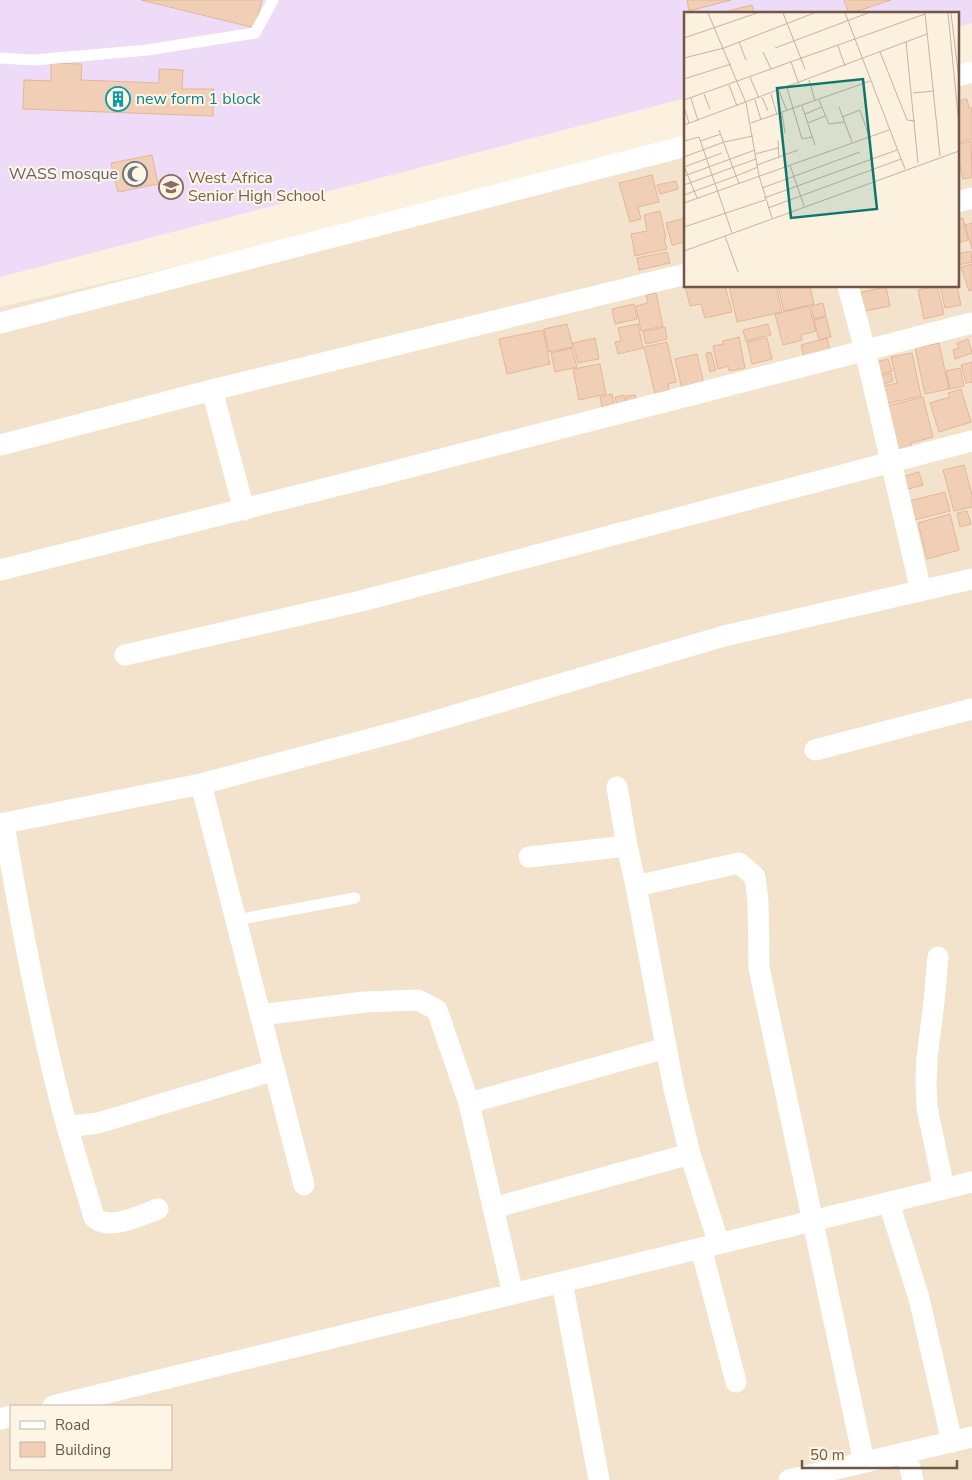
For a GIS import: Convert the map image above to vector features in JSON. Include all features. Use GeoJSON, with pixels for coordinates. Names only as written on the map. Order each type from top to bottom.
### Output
{"type":"FeatureCollection","features":[{"type":"Feature","properties":{"kind":"street"},"geometry":{"type":"LineString","coordinates":[[0,323],[684,147]]}},
{"type":"Feature","properties":{"kind":"street"},"geometry":{"type":"LineString","coordinates":[[0,445],[212,390],[684,274]]}},
{"type":"Feature","properties":{"kind":"street"},"geometry":{"type":"LineString","coordinates":[[849,288],[865,350],[921,591]]}},
{"type":"Feature","properties":{"kind":"street"},"geometry":{"type":"LineString","coordinates":[[0,570],[244,510],[972,322]]}},
{"type":"Feature","properties":{"kind":"street"},"geometry":{"type":"LineString","coordinates":[[212,390],[244,510]]}},
{"type":"Feature","properties":{"kind":"street"},"geometry":{"type":"LineString","coordinates":[[125,655],[361,601],[972,441]]}},
{"type":"Feature","properties":{"kind":"street"},"geometry":{"type":"LineString","coordinates":[[158,1209],[113,1224],[101,1223],[94,1217],[58,1092],[23,934],[2,824],[201,784],[408,729],[724,636],[972,579]]}},
{"type":"Feature","properties":{"kind":"street"},"geometry":{"type":"LineString","coordinates":[[815,750],[972,709]]}},
{"type":"Feature","properties":{"kind":"street"},"geometry":{"type":"LineString","coordinates":[[201,784],[304,1185]]}},
{"type":"Feature","properties":{"kind":"street"},"geometry":{"type":"LineString","coordinates":[[617,786],[666,1048],[710,1246],[736,1382]]}},
{"type":"Feature","properties":{"kind":"street"},"geometry":{"type":"LineString","coordinates":[[529,857],[627,846]]}},
{"type":"Feature","properties":{"kind":"street"},"geometry":{"type":"LineString","coordinates":[[636,886],[739,862],[755,877],[758,901],[759,968],[864,1462]]}},
{"type":"Feature","properties":{"kind":"street"},"geometry":{"type":"LineString","coordinates":[[938,956],[927,1058],[926,1108],[944,1189]]}},
{"type":"Feature","properties":{"kind":"street"},"geometry":{"type":"LineString","coordinates":[[260,1015],[366,1002],[418,1000],[437,1010],[468,1103],[513,1294]]}},
{"type":"Feature","properties":{"kind":"street"},"geometry":{"type":"LineString","coordinates":[[468,1103],[666,1048]]}},
{"type":"Feature","properties":{"kind":"street"},"geometry":{"type":"LineString","coordinates":[[67,1127],[98,1123],[275,1070]]}},
{"type":"Feature","properties":{"kind":"street"},"geometry":{"type":"LineString","coordinates":[[492,1208],[690,1154]]}},
{"type":"Feature","properties":{"kind":"street"},"geometry":{"type":"LineString","coordinates":[[57,1405],[972,1182]]}},
{"type":"Feature","properties":{"kind":"street"},"geometry":{"type":"LineString","coordinates":[[889,1203],[919,1298],[952,1442]]}},
{"type":"Feature","properties":{"kind":"street"},"geometry":{"type":"LineString","coordinates":[[562,1282],[599,1480]]}},
{"type":"Feature","properties":{"kind":"street"},"geometry":{"type":"LineString","coordinates":[[789,1480],[972,1437]]}},
{"type":"Feature","properties":{"kind":"street"},"geometry":{"type":"LineString","coordinates":[[906,1452],[913,1480]]}},
{"type":"Feature","properties":{"kind":"lane"},"geometry":{"type":"LineString","coordinates":[[0,58],[34,60],[148,50],[255,33],[273,0]]}},
{"type":"Feature","properties":{"kind":"lane"},"geometry":{"type":"LineString","coordinates":[[236,920],[355,898]]}},
{"type":"Feature","properties":{"kind":"shaded area","name":"West Africa Senior High School"},"geometry":{"type":"Polygon","coordinates":[[[0,0],[972,0],[972,23],[960,26],[960,12],[684,12],[684,99],[0,277],[0,0]]]}},
{"type":"Feature","properties":{"kind":"shaded area"},"geometry":{"type":"Polygon","coordinates":[[[972,83],[972,1480],[0,1480],[0,307],[684,149],[684,288],[960,288],[960,86],[972,83]]]}},
{"type":"Feature","properties":{"kind":"building"},"geometry":{"type":"Polygon","coordinates":[[[141,0],[262,0],[255,28],[141,0]]]}},
{"type":"Feature","properties":{"kind":"building"},"geometry":{"type":"Polygon","coordinates":[[[687,0],[731,0],[689,11],[687,0]]]}},
{"type":"Feature","properties":{"kind":"building"},"geometry":{"type":"Polygon","coordinates":[[[844,0],[891,0],[855,12],[848,12],[844,0]]]}},
{"type":"Feature","properties":{"kind":"building"},"geometry":{"type":"Polygon","coordinates":[[[752,5],[754,12],[724,12],[752,5]]]}},
{"type":"Feature","properties":{"kind":"building","name":"new form 1 block"},"geometry":{"type":"Polygon","coordinates":[[[51,63],[82,64],[81,80],[159,83],[159,69],[183,70],[182,89],[214,89],[213,116],[23,109],[24,80],[51,81],[51,63]]]}},
{"type":"Feature","properties":{"kind":"building"},"geometry":{"type":"Polygon","coordinates":[[[967,99],[969,108],[972,108],[972,139],[960,142],[960,101],[967,99]]]}},
{"type":"Feature","properties":{"kind":"building"},"geometry":{"type":"Polygon","coordinates":[[[971,141],[972,177],[963,179],[960,166],[960,144],[971,141]]]}},
{"type":"Feature","properties":{"kind":"building","name":"WASS mosque"},"geometry":{"type":"Polygon","coordinates":[[[152,155],[158,184],[118,192],[111,163],[152,155]]]}},
{"type":"Feature","properties":{"kind":"building"},"geometry":{"type":"Polygon","coordinates":[[[652,175],[659,202],[638,207],[641,219],[630,222],[619,183],[652,175]]]}},
{"type":"Feature","properties":{"kind":"building"},"geometry":{"type":"Polygon","coordinates":[[[676,181],[678,189],[660,194],[657,185],[676,181]]]}},
{"type":"Feature","properties":{"kind":"building"},"geometry":{"type":"Polygon","coordinates":[[[660,211],[667,249],[635,256],[631,234],[647,231],[644,215],[660,211]]]}},
{"type":"Feature","properties":{"kind":"building"},"geometry":{"type":"Polygon","coordinates":[[[684,218],[684,242],[672,245],[666,223],[684,218]]]}},
{"type":"Feature","properties":{"kind":"building"},"geometry":{"type":"Polygon","coordinates":[[[963,218],[968,240],[960,242],[960,219],[963,218]]]}},
{"type":"Feature","properties":{"kind":"building"},"geometry":{"type":"Polygon","coordinates":[[[972,223],[972,249],[965,225],[972,223]]]}},
{"type":"Feature","properties":{"kind":"building"},"geometry":{"type":"Polygon","coordinates":[[[971,251],[972,262],[960,265],[960,254],[971,251]]]}},
{"type":"Feature","properties":{"kind":"building"},"geometry":{"type":"Polygon","coordinates":[[[667,252],[670,263],[639,270],[637,258],[667,252]]]}},
{"type":"Feature","properties":{"kind":"building"},"geometry":{"type":"Polygon","coordinates":[[[972,264],[972,290],[969,291],[961,267],[972,264]]]}},
{"type":"Feature","properties":{"kind":"building"},"geometry":{"type":"Polygon","coordinates":[[[686,288],[726,288],[732,312],[705,318],[701,304],[690,306],[686,288]]]}},
{"type":"Feature","properties":{"kind":"building"},"geometry":{"type":"Polygon","coordinates":[[[729,288],[776,288],[782,312],[737,322],[729,288]]]}},
{"type":"Feature","properties":{"kind":"building"},"geometry":{"type":"Polygon","coordinates":[[[778,288],[810,288],[814,304],[784,311],[778,288]]]}},
{"type":"Feature","properties":{"kind":"building"},"geometry":{"type":"Polygon","coordinates":[[[886,288],[890,306],[861,312],[857,293],[886,288]]]}},
{"type":"Feature","properties":{"kind":"building"},"geometry":{"type":"Polygon","coordinates":[[[938,288],[944,314],[924,319],[918,290],[938,288]]]}},
{"type":"Feature","properties":{"kind":"building"},"geometry":{"type":"Polygon","coordinates":[[[940,288],[957,288],[961,305],[945,308],[940,288]]]}},
{"type":"Feature","properties":{"kind":"building"},"geometry":{"type":"Polygon","coordinates":[[[656,293],[663,326],[641,331],[636,306],[648,303],[646,295],[656,293]]]}},
{"type":"Feature","properties":{"kind":"building"},"geometry":{"type":"Polygon","coordinates":[[[823,303],[826,316],[814,319],[811,306],[823,303]]]}},
{"type":"Feature","properties":{"kind":"building"},"geometry":{"type":"Polygon","coordinates":[[[634,304],[637,319],[615,324],[612,309],[634,304]]]}},
{"type":"Feature","properties":{"kind":"building"},"geometry":{"type":"Polygon","coordinates":[[[809,306],[816,331],[801,335],[802,340],[783,345],[775,314],[809,306]]]}},
{"type":"Feature","properties":{"kind":"building"},"geometry":{"type":"Polygon","coordinates":[[[826,317],[831,337],[819,340],[814,320],[826,317]]]}},
{"type":"Feature","properties":{"kind":"building"},"geometry":{"type":"Polygon","coordinates":[[[567,324],[573,347],[549,352],[544,329],[567,324]]]}},
{"type":"Feature","properties":{"kind":"building"},"geometry":{"type":"Polygon","coordinates":[[[638,324],[643,348],[618,354],[615,342],[621,341],[618,328],[638,324]]]}},
{"type":"Feature","properties":{"kind":"building"},"geometry":{"type":"Polygon","coordinates":[[[768,324],[771,335],[746,341],[743,330],[768,324]]]}},
{"type":"Feature","properties":{"kind":"building"},"geometry":{"type":"Polygon","coordinates":[[[665,327],[667,339],[646,344],[643,332],[665,327]]]}},
{"type":"Feature","properties":{"kind":"building"},"geometry":{"type":"Polygon","coordinates":[[[543,330],[550,364],[507,374],[499,339],[543,330]]]}},
{"type":"Feature","properties":{"kind":"building"},"geometry":{"type":"Polygon","coordinates":[[[739,337],[745,368],[729,371],[728,366],[718,369],[713,346],[739,337]]]}},
{"type":"Feature","properties":{"kind":"building"},"geometry":{"type":"Polygon","coordinates":[[[595,338],[599,359],[578,363],[573,343],[595,338]]]}},
{"type":"Feature","properties":{"kind":"building"},"geometry":{"type":"Polygon","coordinates":[[[767,338],[772,359],[752,364],[747,342],[767,338]]]}},
{"type":"Feature","properties":{"kind":"building"},"geometry":{"type":"Polygon","coordinates":[[[827,338],[830,351],[804,357],[801,345],[827,338]]]}},
{"type":"Feature","properties":{"kind":"building"},"geometry":{"type":"Polygon","coordinates":[[[968,339],[972,353],[955,359],[953,350],[959,348],[957,343],[968,339]]]}},
{"type":"Feature","properties":{"kind":"building"},"geometry":{"type":"Polygon","coordinates":[[[667,342],[676,382],[668,384],[669,390],[655,394],[644,347],[667,342]]]}},
{"type":"Feature","properties":{"kind":"building"},"geometry":{"type":"Polygon","coordinates":[[[939,343],[949,389],[925,394],[915,348],[939,343]]]}},
{"type":"Feature","properties":{"kind":"building"},"geometry":{"type":"Polygon","coordinates":[[[572,348],[577,367],[555,372],[551,353],[572,348]]]}},
{"type":"Feature","properties":{"kind":"building"},"geometry":{"type":"Polygon","coordinates":[[[711,352],[716,370],[710,372],[706,353],[711,352]]]}},
{"type":"Feature","properties":{"kind":"building"},"geometry":{"type":"Polygon","coordinates":[[[912,353],[921,396],[885,404],[881,387],[897,383],[891,357],[912,353]]]}},
{"type":"Feature","properties":{"kind":"building"},"geometry":{"type":"Polygon","coordinates":[[[697,354],[704,384],[682,389],[675,359],[697,354]]]}},
{"type":"Feature","properties":{"kind":"building"},"geometry":{"type":"Polygon","coordinates":[[[888,359],[892,371],[875,375],[876,362],[888,359]]]}},
{"type":"Feature","properties":{"kind":"building"},"geometry":{"type":"Polygon","coordinates":[[[972,362],[972,382],[966,383],[961,365],[972,362]]]}},
{"type":"Feature","properties":{"kind":"building"},"geometry":{"type":"Polygon","coordinates":[[[600,364],[606,394],[579,400],[573,369],[600,364]]]}},
{"type":"Feature","properties":{"kind":"building"},"geometry":{"type":"Polygon","coordinates":[[[960,368],[964,386],[950,389],[946,371],[960,368]]]}},
{"type":"Feature","properties":{"kind":"building"},"geometry":{"type":"Polygon","coordinates":[[[891,373],[893,381],[879,386],[876,377],[891,373]]]}},
{"type":"Feature","properties":{"kind":"building"},"geometry":{"type":"Polygon","coordinates":[[[961,389],[971,422],[939,432],[930,403],[950,397],[948,393],[961,389]]]}},
{"type":"Feature","properties":{"kind":"building"},"geometry":{"type":"Polygon","coordinates":[[[612,394],[614,405],[602,407],[600,397],[612,394]]]}},
{"type":"Feature","properties":{"kind":"building"},"geometry":{"type":"Polygon","coordinates":[[[624,395],[625,403],[617,405],[615,397],[624,395]]]}},
{"type":"Feature","properties":{"kind":"building"},"geometry":{"type":"Polygon","coordinates":[[[635,395],[637,402],[627,404],[626,396],[635,395]]]}},
{"type":"Feature","properties":{"kind":"building"},"geometry":{"type":"Polygon","coordinates":[[[923,397],[933,437],[911,443],[913,448],[896,452],[888,406],[923,397]]]}},
{"type":"Feature","properties":{"kind":"building"},"geometry":{"type":"Polygon","coordinates":[[[964,465],[972,495],[972,507],[954,511],[943,470],[964,465]]]}},
{"type":"Feature","properties":{"kind":"building"},"geometry":{"type":"Polygon","coordinates":[[[919,472],[923,485],[905,490],[902,477],[919,472]]]}},
{"type":"Feature","properties":{"kind":"building"},"geometry":{"type":"Polygon","coordinates":[[[945,492],[950,511],[914,520],[909,501],[945,492]]]}},
{"type":"Feature","properties":{"kind":"building"},"geometry":{"type":"Polygon","coordinates":[[[967,511],[971,524],[960,527],[957,513],[967,511]]]}},
{"type":"Feature","properties":{"kind":"building"},"geometry":{"type":"Polygon","coordinates":[[[950,514],[959,550],[927,559],[918,523],[950,514]]]}},
{"type":"Feature","properties":{"kind":"place","name":"new form 1 block"},"geometry":{"type":"Point","coordinates":[118,99]}},
{"type":"Feature","properties":{"kind":"place","name":"WASS mosque"},"geometry":{"type":"Point","coordinates":[135,174]}},
{"type":"Feature","properties":{"kind":"place","name":"West Africa Senior High School"},"geometry":{"type":"Point","coordinates":[171,187]}}]}
